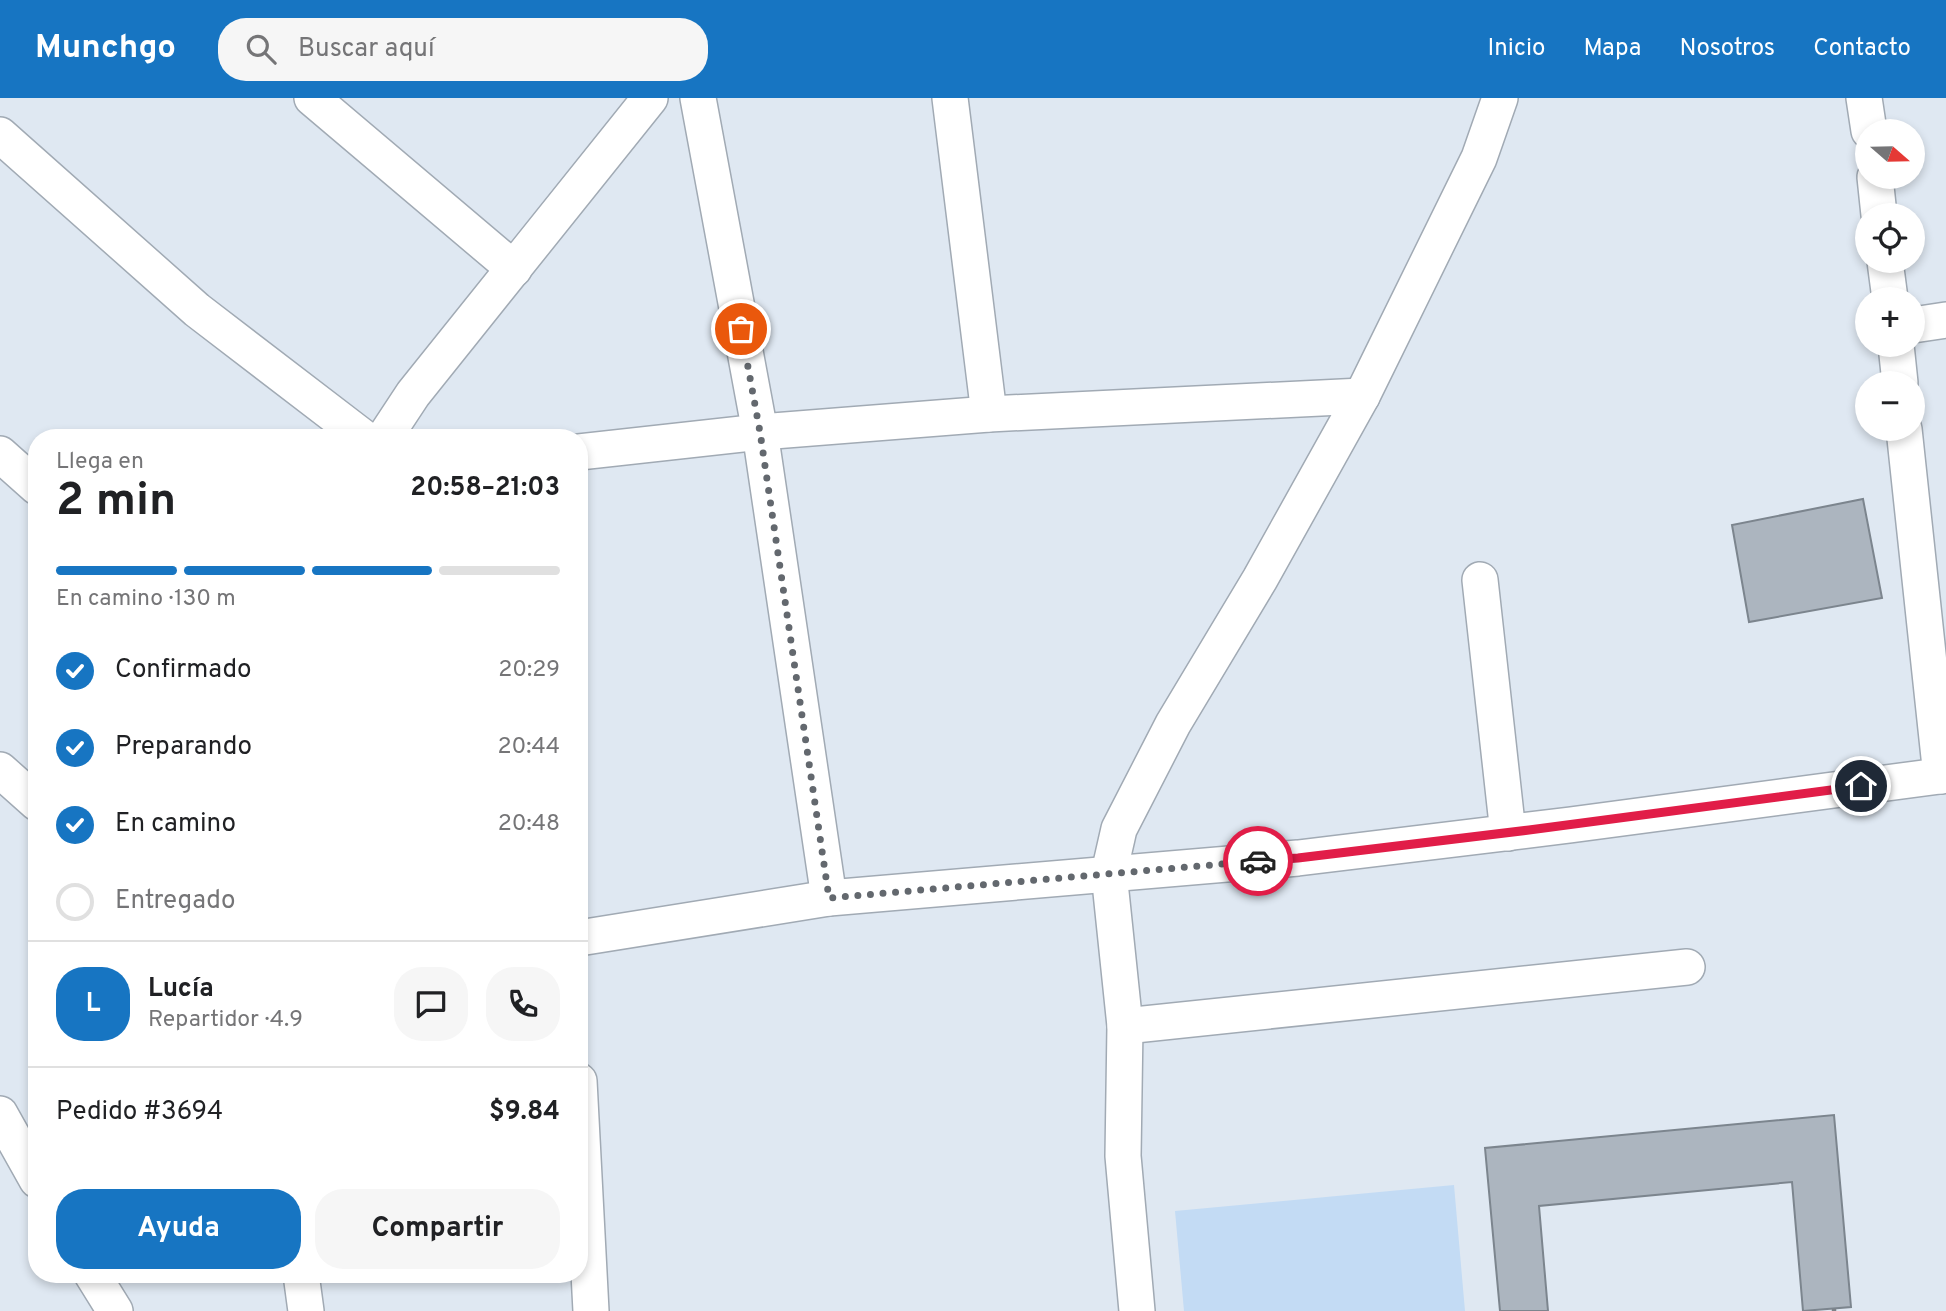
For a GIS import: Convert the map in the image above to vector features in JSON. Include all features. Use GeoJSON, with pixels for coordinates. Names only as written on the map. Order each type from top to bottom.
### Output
{"type":"FeatureCollection","features":[{"type":"Feature","properties":{"kind":"street"},"geometry":{"type":"LineString","coordinates":[[312,98],[514,269]]}},
{"type":"Feature","properties":{"kind":"street"},"geometry":{"type":"LineString","coordinates":[[390,429],[413,394],[650,98]]}},
{"type":"Feature","properties":{"kind":"street"},"geometry":{"type":"LineString","coordinates":[[698,98],[760,432],[829,898]]}},
{"type":"Feature","properties":{"kind":"street"},"geometry":{"type":"LineString","coordinates":[[950,98],[989,414]]}},
{"type":"Feature","properties":{"kind":"street"},"geometry":{"type":"LineString","coordinates":[[1137,1311],[1123,1156],[1125,1026],[1110,873],[1119,829],[1173,724],[1260,579],[1362,396],[1479,158],[1500,98]]}},
{"type":"Feature","properties":{"kind":"street"},"geometry":{"type":"LineString","coordinates":[[1864,98],[1867,119]]}},
{"type":"Feature","properties":{"kind":"street"},"geometry":{"type":"LineString","coordinates":[[0,135],[197,310],[352,429]]}},
{"type":"Feature","properties":{"kind":"street"},"geometry":{"type":"LineString","coordinates":[[1925,323],[1946,320]]}},
{"type":"Feature","properties":{"kind":"street"},"geometry":{"type":"LineString","coordinates":[[588,451],[760,432],[989,414],[1362,396]]}},
{"type":"Feature","properties":{"kind":"street"},"geometry":{"type":"LineString","coordinates":[[588,937],[829,898],[1298,858],[1943,775],[1932,563],[1907,441]]}},
{"type":"Feature","properties":{"kind":"street"},"geometry":{"type":"LineString","coordinates":[[0,454],[28,479]]}},
{"type":"Feature","properties":{"kind":"street"},"geometry":{"type":"LineString","coordinates":[[1480,580],[1508,833]]}},
{"type":"Feature","properties":{"kind":"street"},"geometry":{"type":"LineString","coordinates":[[0,769],[28,795]]}},
{"type":"Feature","properties":{"kind":"street"},"geometry":{"type":"LineString","coordinates":[[1125,1026],[1687,967]]}},
{"type":"Feature","properties":{"kind":"street"},"geometry":{"type":"LineString","coordinates":[[0,1114],[28,1164]]}},
{"type":"Feature","properties":{"kind":"street"},"geometry":{"type":"LineString","coordinates":[[588,1254],[591,1311]]}},
{"type":"Feature","properties":{"kind":"street"},"geometry":{"type":"LineString","coordinates":[[98,1283],[115,1311]]}},
{"type":"Feature","properties":{"kind":"street"},"geometry":{"type":"LineString","coordinates":[[302,1283],[306,1311]]}},
{"type":"Feature","properties":{"kind":"shaded area"},"geometry":{"type":"Polygon","coordinates":[[[1454,1185],[1465,1311],[1184,1311],[1175,1211],[1454,1185]]]}},
{"type":"Feature","properties":{"kind":"building"},"geometry":{"type":"Polygon","coordinates":[[[1863,499],[1882,598],[1749,622],[1732,525],[1863,499]]]}},
{"type":"Feature","properties":{"kind":"building"},"geometry":{"type":"Polygon","coordinates":[[[1834,1115],[1851,1307],[1803,1311],[1792,1182],[1539,1206],[1548,1311],[1500,1311],[1485,1148],[1834,1115]]]}},
{"type":"Feature","properties":{"kind":"way so far"},"geometry":{"type":"LineString","coordinates":[[741,329],[760,432],[829,898],[1258,861]]}},
{"type":"Feature","properties":{"kind":"route"},"geometry":{"type":"LineString","coordinates":[[1258,861],[1529,830],[1861,786]]}}]}
